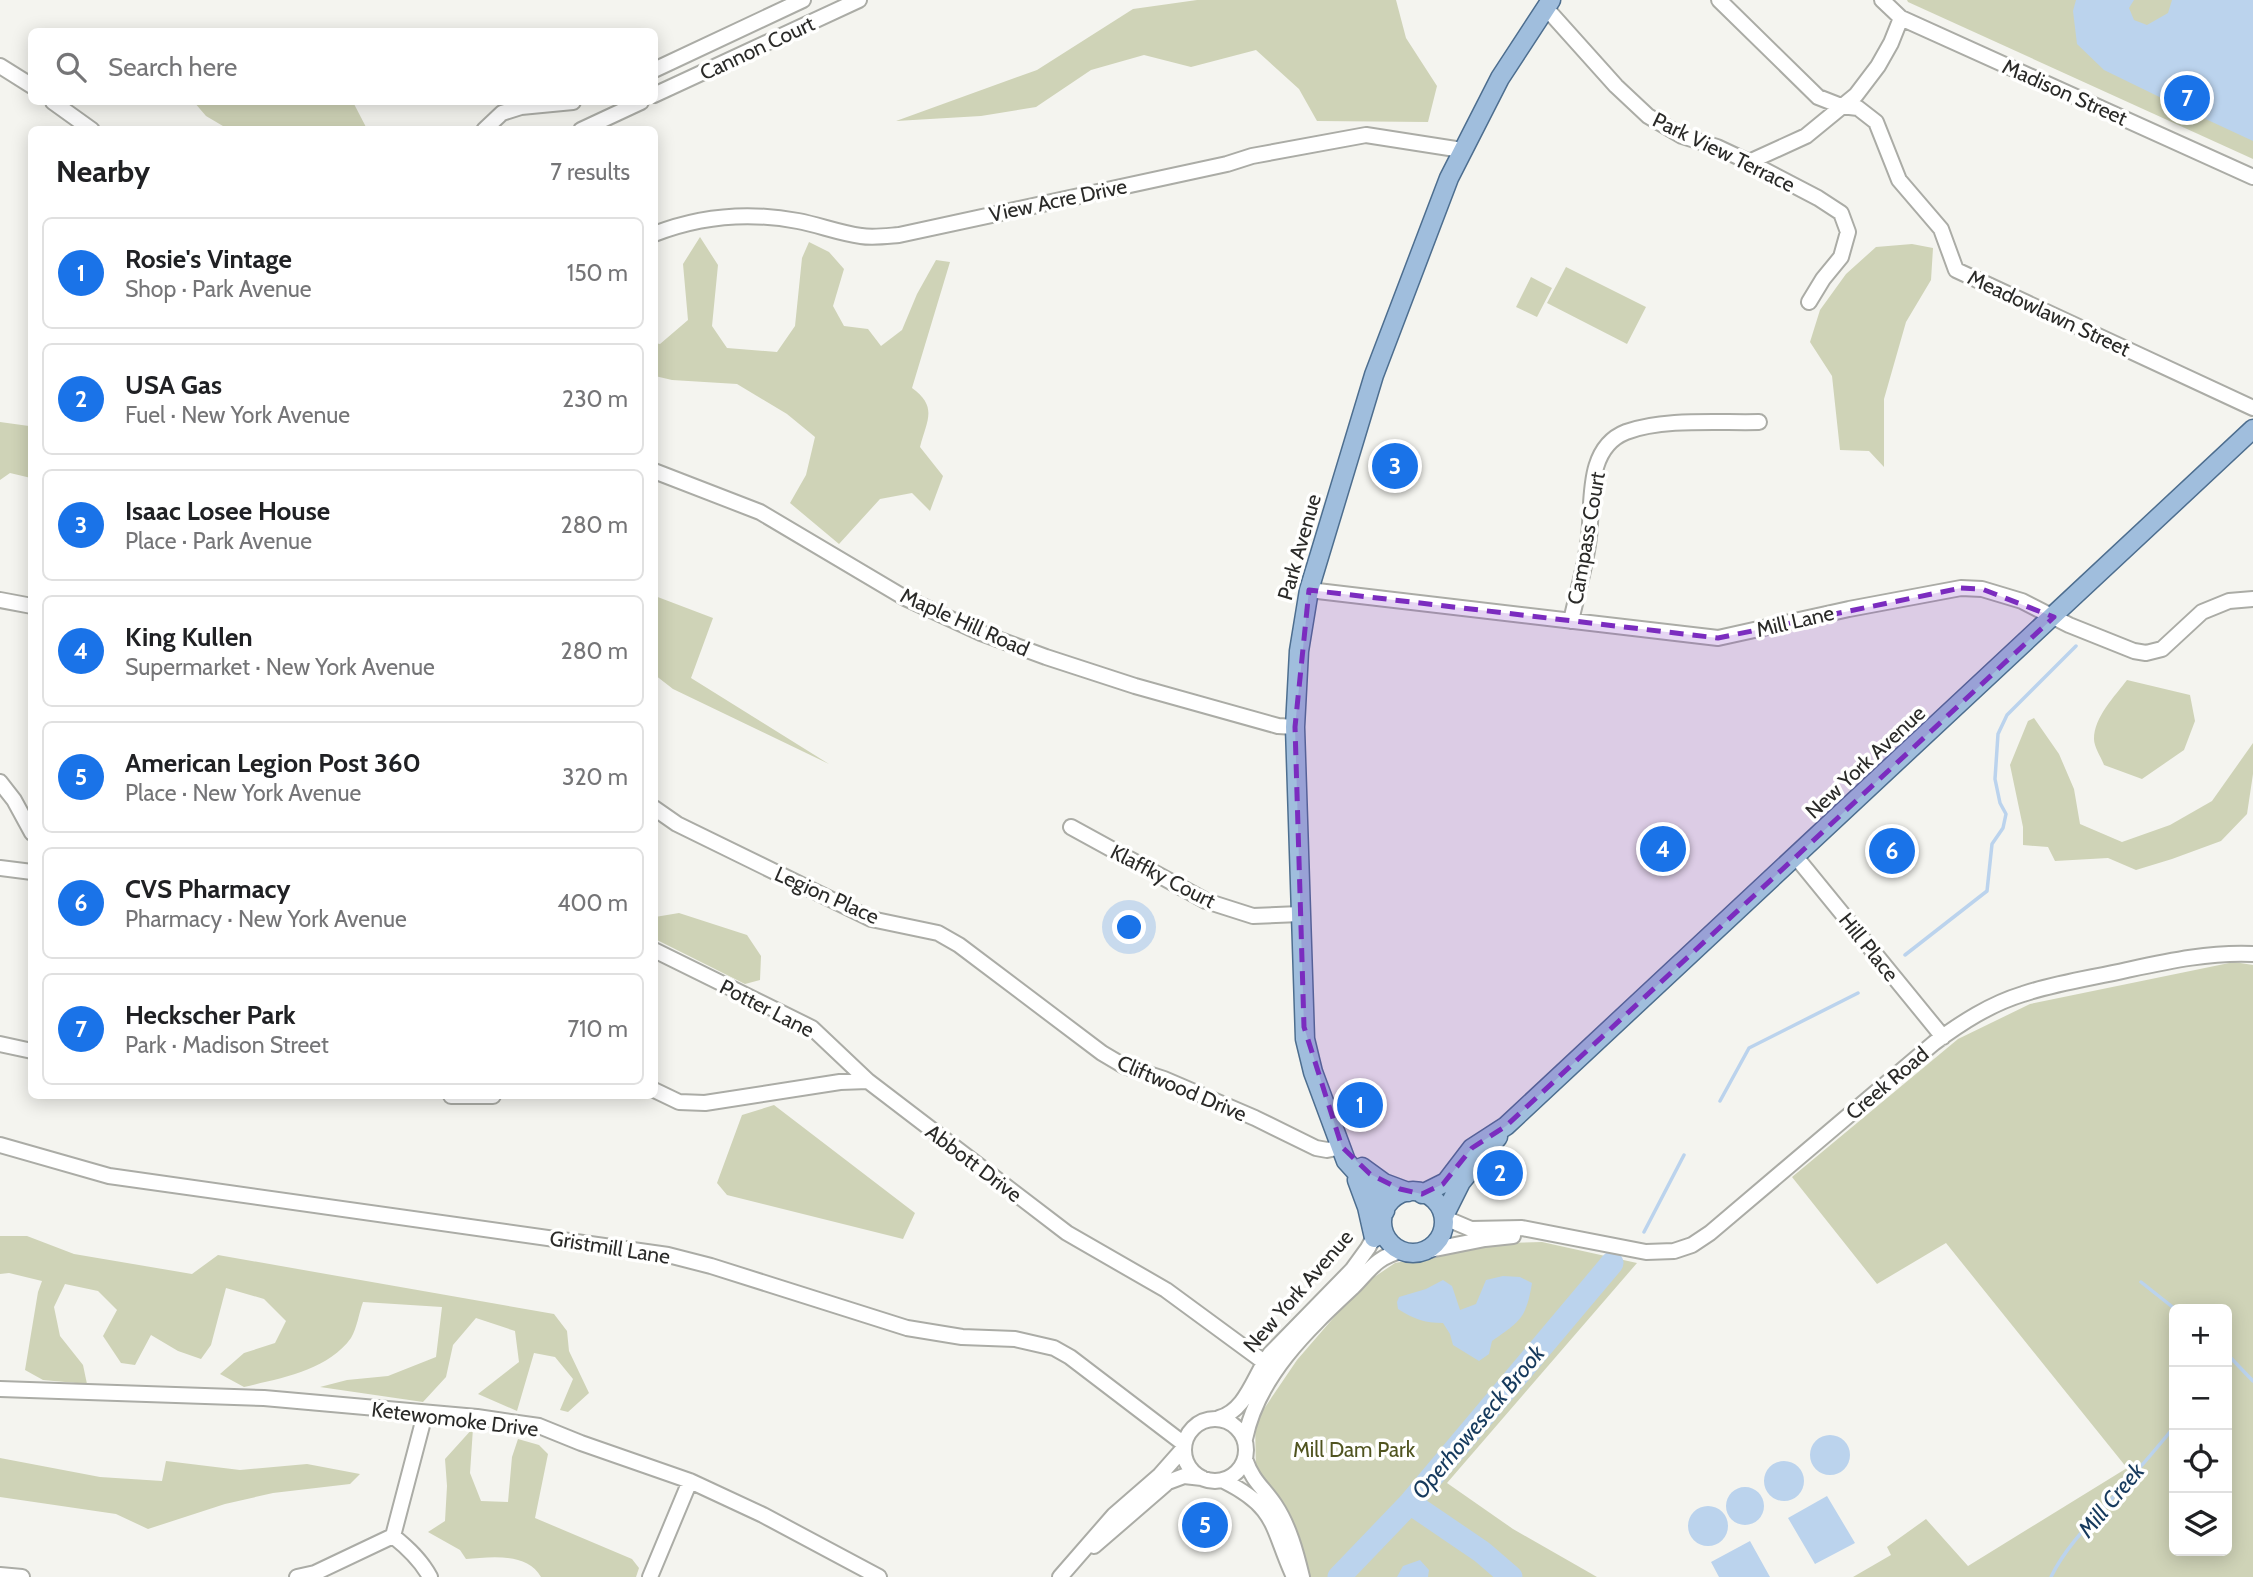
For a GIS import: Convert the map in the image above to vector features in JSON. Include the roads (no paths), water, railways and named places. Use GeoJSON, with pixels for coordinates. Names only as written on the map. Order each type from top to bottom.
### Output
{"type":"FeatureCollection","features":[{"type":"Feature","properties":{"kind":"main road","name":"Park Avenue"},"geometry":{"type":"LineString","coordinates":[[1380,1223],[1371,1188],[1346,1161],[1313,1072],[1305,1039],[1294,727],[1299,651],[1309,590],[1374,375],[1448,178],[1500,78],[1550,3]]}},
{"type":"Feature","properties":{"kind":"main road","name":"New York Avenue"},"geometry":{"type":"LineString","coordinates":[[1415,1193],[1446,1182],[1472,1148],[1506,1126],[2253,429]]}},
{"type":"Feature","properties":{"kind":"main road","name":"New York Avenue"},"geometry":{"type":"LineString","coordinates":[[1445,1216],[1461,1182],[1506,1126]]}},
{"type":"Feature","properties":{"kind":"main road","name":"Park Avenue"},"geometry":{"type":"LineString","coordinates":[[1342,1147],[1377,1178],[1415,1193]]}},
{"type":"Feature","properties":{"kind":"main road"},"geometry":{"type":"LineString","coordinates":[[1353,1170],[1367,1207],[1380,1223],[1388,1240],[1402,1251],[1413,1253],[1434,1246],[1445,1216],[1438,1202],[1415,1193],[1391,1201],[1380,1223]]}},
{"type":"Feature","properties":{"kind":"street","name":"Cannon Court"},"geometry":{"type":"LineString","coordinates":[[658,68],[803,0]]}},
{"type":"Feature","properties":{"kind":"street","name":"Cannon Court"},"geometry":{"type":"LineString","coordinates":[[658,93],[859,0]]}},
{"type":"Feature","properties":{"kind":"street","name":"Meadowlawn Street"},"geometry":{"type":"LineString","coordinates":[[1719,0],[1818,97],[1841,106],[1858,108],[1876,121],[1899,180],[1941,229],[1956,270],[2253,408]]}},
{"type":"Feature","properties":{"kind":"street","name":"Madison Street"},"geometry":{"type":"LineString","coordinates":[[1882,0],[1901,18],[2253,177]]}},
{"type":"Feature","properties":{"kind":"street","name":"Park View Terrace"},"geometry":{"type":"LineString","coordinates":[[1550,3],[1616,86],[1648,116],[1682,136],[1717,147],[1749,162],[1841,213],[1848,232],[1842,257],[1823,279],[1809,302]]}},
{"type":"Feature","properties":{"kind":"street"},"geometry":{"type":"LineString","coordinates":[[1749,162],[1806,136],[1856,94],[1878,66],[1901,18]]}},
{"type":"Feature","properties":{"kind":"street"},"geometry":{"type":"LineString","coordinates":[[674,60],[684,81]]}},
{"type":"Feature","properties":{"kind":"street"},"geometry":{"type":"LineString","coordinates":[[0,66],[28,84]]}},
{"type":"Feature","properties":{"kind":"street"},"geometry":{"type":"LineString","coordinates":[[57,105],[86,126]]}},
{"type":"Feature","properties":{"kind":"street"},"geometry":{"type":"LineString","coordinates":[[489,126],[502,113],[521,107],[542,105]]}},
{"type":"Feature","properties":{"kind":"street"},"geometry":{"type":"LineString","coordinates":[[590,126],[635,105]]}},
{"type":"Feature","properties":{"kind":"street","name":"View Acre Drive"},"geometry":{"type":"LineString","coordinates":[[658,232],[715,218],[757,216],[798,221],[863,236],[899,235],[1227,164],[1252,156],[1366,135],[1462,150]]}},
{"type":"Feature","properties":{"kind":"street","name":"Campass Court"},"geometry":{"type":"LineString","coordinates":[[1571,621],[1589,537],[1593,479],[1609,444],[1624,433],[1654,424],[1759,422]]}},
{"type":"Feature","properties":{"kind":"street","name":"Maple Hill Road"},"geometry":{"type":"LineString","coordinates":[[658,473],[761,512],[905,598],[981,633],[1161,695],[1278,726],[1294,727]]}},
{"type":"Feature","properties":{"kind":"street","name":"Mill Lane"},"geometry":{"type":"LineString","coordinates":[[1309,590],[1718,638],[1961,588],[1982,589],[2022,601],[2134,651],[2146,653],[2162,649],[2202,612],[2229,601],[2253,599]]}},
{"type":"Feature","properties":{"kind":"street"},"geometry":{"type":"LineString","coordinates":[[0,600],[28,606]]}},
{"type":"Feature","properties":{"kind":"street"},"geometry":{"type":"LineString","coordinates":[[0,782],[14,800],[28,826]]}},
{"type":"Feature","properties":{"kind":"street","name":"Legion Place"},"geometry":{"type":"LineString","coordinates":[[658,811],[677,824],[871,919],[938,933],[959,945],[1000,976]]}},
{"type":"Feature","properties":{"kind":"street","name":"Klaffky Court"},"geometry":{"type":"LineString","coordinates":[[1072,827],[1206,901],[1253,916],[1300,914]]}},
{"type":"Feature","properties":{"kind":"street","name":"Hill Place"},"geometry":{"type":"LineString","coordinates":[[1796,857],[1942,1037]]}},
{"type":"Feature","properties":{"kind":"street"},"geometry":{"type":"LineString","coordinates":[[0,868],[28,872]]}},
{"type":"Feature","properties":{"kind":"street","name":"Potter Lane"},"geometry":{"type":"LineString","coordinates":[[658,952],[812,1028],[868,1081]]}},
{"type":"Feature","properties":{"kind":"street","name":"Creek Road"},"geometry":{"type":"LineString","coordinates":[[1445,1216],[1477,1229],[1513,1227],[1646,1252],[1674,1251],[1692,1245],[1710,1233],[1942,1037],[1989,1008],[2033,991],[2185,958],[2253,954]]}},
{"type":"Feature","properties":{"kind":"street","name":"Cliftwood Drive"},"geometry":{"type":"LineString","coordinates":[[1000,976],[1102,1053],[1124,1066],[1164,1079],[1255,1118],[1316,1148],[1327,1150],[1342,1147]]}},
{"type":"Feature","properties":{"kind":"street"},"geometry":{"type":"LineString","coordinates":[[0,1044],[28,1050]]}},
{"type":"Feature","properties":{"kind":"street"},"geometry":{"type":"LineString","coordinates":[[658,1092],[679,1102],[705,1103],[840,1082],[868,1081]]}},
{"type":"Feature","properties":{"kind":"street","name":"Abbott Drive"},"geometry":{"type":"LineString","coordinates":[[868,1081],[1067,1233],[1166,1290],[1264,1362]]}},
{"type":"Feature","properties":{"kind":"street","name":"Gristmill Lane"},"geometry":{"type":"LineString","coordinates":[[0,1145],[109,1176],[668,1255],[907,1328],[943,1335],[1015,1339],[1044,1345],[1070,1357],[1184,1446]]}},
{"type":"Feature","properties":{"kind":"street","name":"New York Avenue"},"geometry":{"type":"LineString","coordinates":[[1219,1419],[1241,1402],[1264,1362],[1285,1337],[1352,1270],[1380,1223]]}},
{"type":"Feature","properties":{"kind":"street","name":"Creek Road"},"geometry":{"type":"LineString","coordinates":[[1425,1251],[1485,1239],[1550,1233]]}},
{"type":"Feature","properties":{"kind":"street","name":"New York Avenue"},"geometry":{"type":"LineString","coordinates":[[1245,1439],[1263,1391],[1307,1330],[1378,1260],[1402,1251]]}},
{"type":"Feature","properties":{"kind":"street","name":"Ketewomoke Drive"},"geometry":{"type":"LineString","coordinates":[[0,1390],[264,1398],[477,1417],[539,1426],[690,1481],[763,1515],[879,1577]]}},
{"type":"Feature","properties":{"kind":"street"},"geometry":{"type":"LineString","coordinates":[[393,1536],[425,1413]]}},
{"type":"Feature","properties":{"kind":"street"},"geometry":{"type":"LineString","coordinates":[[1074,1563],[1114,1515],[1160,1475],[1184,1446],[1188,1434],[1196,1425],[1206,1420],[1219,1419],[1234,1425],[1245,1439],[1244,1459],[1252,1478],[1275,1504],[1283,1520],[1302,1577]]}},
{"type":"Feature","properties":{"kind":"street"},"geometry":{"type":"LineString","coordinates":[[1184,1446],[1187,1463],[1202,1478]]}},
{"type":"Feature","properties":{"kind":"street"},"geometry":{"type":"LineString","coordinates":[[1224,1481],[1235,1474],[1244,1459]]}},
{"type":"Feature","properties":{"kind":"street"},"geometry":{"type":"LineString","coordinates":[[1060,1577],[1168,1482],[1184,1476],[1224,1481],[1251,1496],[1265,1511],[1279,1535],[1294,1577]]}},
{"type":"Feature","properties":{"kind":"street"},"geometry":{"type":"LineString","coordinates":[[650,1577],[690,1481]]}},
{"type":"Feature","properties":{"kind":"street"},"geometry":{"type":"LineString","coordinates":[[297,1577],[315,1573],[393,1536]]}},
{"type":"Feature","properties":{"kind":"street"},"geometry":{"type":"LineString","coordinates":[[393,1536],[425,1567],[430,1577]]}},
{"type":"Feature","properties":{"kind":"street"},"geometry":{"type":"LineString","coordinates":[[0,1575],[22,1577]]}},
{"type":"Feature","properties":{"kind":"water"},"geometry":{"type":"Polygon","coordinates":[[[2076,0],[2134,0],[2129,8],[2134,20],[2147,25],[2168,13],[2172,0],[2253,0],[2253,141],[2197,115],[2198,111],[2182,104],[2180,107],[2104,70],[2077,44],[2073,11],[2076,0]]]}},
{"type":"Feature","properties":{"kind":"water"},"geometry":{"type":"Polygon","coordinates":[[[1503,1276],[1520,1277],[1532,1283],[1527,1304],[1520,1318],[1492,1341],[1489,1354],[1479,1361],[1453,1345],[1443,1323],[1419,1320],[1398,1309],[1399,1297],[1426,1289],[1443,1280],[1452,1286],[1460,1310],[1476,1304],[1486,1280],[1503,1276]]]}},
{"type":"Feature","properties":{"kind":"water"},"geometry":{"type":"Polygon","coordinates":[[[1830,1435],[1838,1436],[1844,1441],[1849,1447],[1849,1463],[1844,1469],[1838,1474],[1830,1475],[1822,1474],[1816,1469],[1811,1463],[1810,1455],[1811,1447],[1816,1441],[1822,1436],[1830,1435]]]}},
{"type":"Feature","properties":{"kind":"water"},"geometry":{"type":"Polygon","coordinates":[[[1784,1461],[1792,1462],[1798,1467],[1803,1473],[1803,1489],[1798,1495],[1792,1500],[1784,1501],[1776,1500],[1770,1495],[1765,1489],[1764,1481],[1765,1473],[1770,1467],[1776,1462],[1784,1461]]]}},
{"type":"Feature","properties":{"kind":"water"},"geometry":{"type":"Polygon","coordinates":[[[1745,1487],[1758,1493],[1764,1506],[1758,1519],[1745,1525],[1732,1519],[1726,1506],[1732,1493],[1745,1487]]]}},
{"type":"Feature","properties":{"kind":"water"},"geometry":{"type":"Polygon","coordinates":[[[1827,1496],[1855,1543],[1815,1564],[1788,1518],[1827,1496]]]}},
{"type":"Feature","properties":{"kind":"water"},"geometry":{"type":"Polygon","coordinates":[[[1708,1506],[1722,1512],[1728,1526],[1722,1540],[1708,1546],[1694,1540],[1688,1526],[1694,1512],[1708,1506]]]}},
{"type":"Feature","properties":{"kind":"water"},"geometry":{"type":"Polygon","coordinates":[[[1750,1541],[1770,1577],[1719,1577],[1711,1562],[1750,1541]]]}},
{"type":"Feature","properties":{"kind":"water"},"geometry":{"type":"Polygon","coordinates":[[[1420,1560],[1429,1570],[1428,1577],[1397,1577],[1403,1566],[1420,1560]]]}},
{"type":"Feature","properties":{"kind":"waterway","name":"Operhoweseck Brook"},"geometry":{"type":"LineString","coordinates":[[1905,955],[1987,891],[1992,844],[2003,828],[2006,814],[2000,803],[1995,779],[1998,734],[2007,715],[2076,646]]}},
{"type":"Feature","properties":{"kind":"waterway","name":"Operhoweseck Brook"},"geometry":{"type":"LineString","coordinates":[[1720,1101],[1749,1048],[1858,993]]}},
{"type":"Feature","properties":{"kind":"waterway","name":"Operhoweseck Brook"},"geometry":{"type":"LineString","coordinates":[[1644,1232],[1684,1155]]}},
{"type":"Feature","properties":{"kind":"waterway","name":"Operhoweseck Brook"},"geometry":{"type":"LineString","coordinates":[[1339,1577],[1410,1503],[1612,1263]]}},
{"type":"Feature","properties":{"kind":"waterway","name":"Mill Creek"},"geometry":{"type":"LineString","coordinates":[[2141,1282],[2169,1304]]}},
{"type":"Feature","properties":{"kind":"waterway","name":"Mill Creek"},"geometry":{"type":"LineString","coordinates":[[2232,1359],[2253,1381]]}},
{"type":"Feature","properties":{"kind":"waterway","name":"Mill Creek"},"geometry":{"type":"LineString","coordinates":[[2051,1577],[2076,1539],[2171,1430]]}},
{"type":"Feature","properties":{"kind":"waterway","name":"Mill Creek"},"geometry":{"type":"LineString","coordinates":[[1410,1503],[1482,1552],[1511,1577]]}},
{"type":"Feature","properties":{"kind":"place","name":"Heckscher Park"},"geometry":{"type":"Point","coordinates":[2187,98]}},
{"type":"Feature","properties":{"kind":"place","name":"Isaac Losee House"},"geometry":{"type":"Point","coordinates":[1395,466]}},
{"type":"Feature","properties":{"kind":"place","name":"King Kullen"},"geometry":{"type":"Point","coordinates":[1663,849]}},
{"type":"Feature","properties":{"kind":"place","name":"CVS Pharmacy"},"geometry":{"type":"Point","coordinates":[1892,851]}},
{"type":"Feature","properties":{"kind":"place","name":"Rosie's Vintage"},"geometry":{"type":"Point","coordinates":[1360,1105]}},
{"type":"Feature","properties":{"kind":"place","name":"USA Gas"},"geometry":{"type":"Point","coordinates":[1500,1173]}},
{"type":"Feature","properties":{"kind":"place","name":"American Legion Post 360"},"geometry":{"type":"Point","coordinates":[1205,1525]}},
{"type":"Feature","properties":{"kind":"park label","name":"Mill Dam Park"},"geometry":{"type":"Point","coordinates":[1354,1449]}}]}
